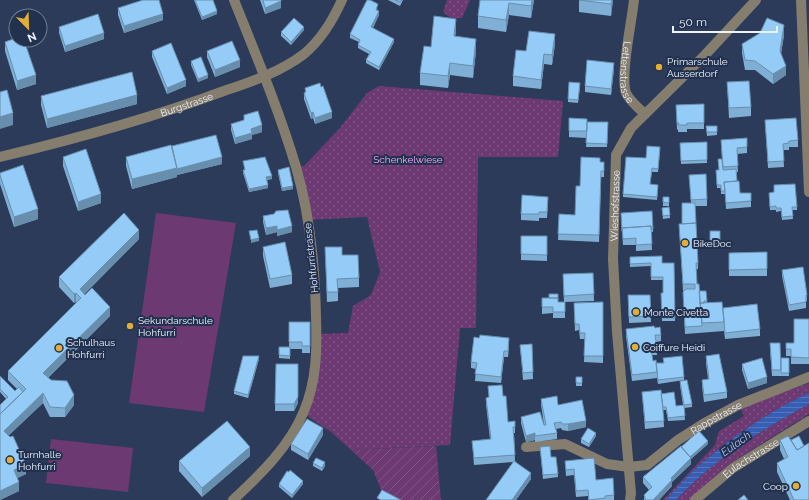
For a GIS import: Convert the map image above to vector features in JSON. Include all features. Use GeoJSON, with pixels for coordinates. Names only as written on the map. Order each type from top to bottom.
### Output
{"type":"FeatureCollection","features":[{"type":"Feature","properties":{"kind":"street","name":"Hohfurristrasse"},"geometry":{"type":"LineString","coordinates":[[233,500],[258,477],[290,436],[303,412],[312,390],[316,367],[316,304],[311,240],[296,168],[264,76],[234,0]]}},
{"type":"Feature","properties":{"kind":"street","name":"Burgstrasse"},"geometry":{"type":"LineString","coordinates":[[0,157],[157,115],[264,76],[289,64],[304,53],[324,32],[335,15],[342,0]]}},
{"type":"Feature","properties":{"kind":"street","name":"Lettenstrasse"},"geometry":{"type":"LineString","coordinates":[[634,0],[624,78],[626,92],[645,114]]}},
{"type":"Feature","properties":{"kind":"street","name":"Wieshofstrasse"},"geometry":{"type":"LineString","coordinates":[[630,500],[631,493],[613,267],[616,155],[631,128],[705,55],[756,0]]}},
{"type":"Feature","properties":{"kind":"street"},"geometry":{"type":"LineString","coordinates":[[801,0],[809,192]]}},
{"type":"Feature","properties":{"kind":"street","name":"Rappstrasse"},"geometry":{"type":"LineString","coordinates":[[629,467],[647,465],[684,436],[738,405],[809,377]]}},
{"type":"Feature","properties":{"kind":"street","name":"Eulachstrasse"},"geometry":{"type":"LineString","coordinates":[[695,500],[733,468],[809,421]]}},
{"type":"Feature","properties":{"kind":"street"},"geometry":{"type":"LineString","coordinates":[[526,447],[565,444],[607,464],[629,467]]}},
{"type":"Feature","properties":{"kind":"green space"},"geometry":{"type":"Polygon","coordinates":[[[447,0],[470,0],[462,18],[451,18],[443,12],[447,0]]]}},
{"type":"Feature","properties":{"kind":"green space","name":"Schenkelwiese"},"geometry":{"type":"Polygon","coordinates":[[[379,86],[563,101],[558,157],[478,157],[476,328],[460,328],[450,445],[351,450],[331,432],[303,413],[317,334],[348,333],[353,306],[371,295],[380,272],[367,217],[307,220],[296,168],[304,166],[340,128],[367,93],[379,86]]]}},
{"type":"Feature","properties":{"kind":"green space"},"geometry":{"type":"Polygon","coordinates":[[[156,213],[236,223],[204,412],[129,403],[156,213]]]}},
{"type":"Feature","properties":{"kind":"green space"},"geometry":{"type":"Polygon","coordinates":[[[809,383],[809,393],[778,409],[733,438],[682,481],[666,500],[663,500],[715,445],[719,431],[744,416],[740,408],[809,383]]]}},
{"type":"Feature","properties":{"kind":"green space"},"geometry":{"type":"Polygon","coordinates":[[[809,404],[809,414],[731,463],[690,500],[676,500],[706,472],[738,447],[755,435],[809,404]]]}},
{"type":"Feature","properties":{"kind":"green space"},"geometry":{"type":"Polygon","coordinates":[[[51,439],[133,448],[128,492],[46,483],[51,439]]]}},
{"type":"Feature","properties":{"kind":"green space"},"geometry":{"type":"Polygon","coordinates":[[[436,446],[441,500],[396,500],[382,492],[373,470],[351,450],[436,446]]]}},
{"type":"Feature","properties":{"kind":"water","name":"Eulach"},"geometry":{"type":"Polygon","coordinates":[[[809,393],[809,404],[755,435],[738,447],[706,472],[676,500],[666,500],[682,481],[733,438],[778,409],[809,393]]]}},
{"type":"Feature","properties":{"kind":"building"},"geometry":{"type":"Polygon","coordinates":[[[143,0],[159,0],[163,14],[124,26],[118,8],[143,0]]]}},
{"type":"Feature","properties":{"kind":"building"},"geometry":{"type":"Polygon","coordinates":[[[195,0],[213,0],[217,11],[202,17],[195,0]]]}},
{"type":"Feature","properties":{"kind":"building"},"geometry":{"type":"Polygon","coordinates":[[[263,0],[281,0],[281,1],[265,8],[263,0]]]}},
{"type":"Feature","properties":{"kind":"building"},"geometry":{"type":"Polygon","coordinates":[[[367,0],[378,4],[376,10],[379,11],[371,27],[394,39],[379,67],[366,60],[371,52],[358,45],[360,40],[350,34],[367,0]]]}},
{"type":"Feature","properties":{"kind":"building"},"geometry":{"type":"Polygon","coordinates":[[[480,0],[532,0],[531,6],[509,3],[506,20],[478,16],[480,0]]]}},
{"type":"Feature","properties":{"kind":"building"},"geometry":{"type":"Polygon","coordinates":[[[579,0],[612,0],[611,4],[579,0]]]}},
{"type":"Feature","properties":{"kind":"building"},"geometry":{"type":"Polygon","coordinates":[[[98,14],[104,33],[65,46],[59,27],[98,14]]]}},
{"type":"Feature","properties":{"kind":"building"},"geometry":{"type":"Polygon","coordinates":[[[434,16],[456,19],[454,36],[476,39],[473,66],[450,63],[448,76],[420,73],[424,46],[431,47],[434,16]]]}},
{"type":"Feature","properties":{"kind":"building"},"geometry":{"type":"Polygon","coordinates":[[[294,18],[304,27],[291,42],[281,32],[294,18]]]}},
{"type":"Feature","properties":{"kind":"building"},"geometry":{"type":"Polygon","coordinates":[[[767,18],[784,25],[780,51],[786,66],[773,74],[755,61],[745,60],[742,44],[760,33],[767,18]]]}},
{"type":"Feature","properties":{"kind":"building"},"geometry":{"type":"Polygon","coordinates":[[[529,31],[555,34],[552,55],[544,54],[541,80],[513,76],[516,50],[526,51],[529,31]]]}},
{"type":"Feature","properties":{"kind":"building"},"geometry":{"type":"Polygon","coordinates":[[[8,41],[8,48],[27,48],[36,75],[17,81],[5,42],[8,41]]]}},
{"type":"Feature","properties":{"kind":"building"},"geometry":{"type":"Polygon","coordinates":[[[232,41],[240,60],[215,70],[207,51],[232,41]]]}},
{"type":"Feature","properties":{"kind":"building"},"geometry":{"type":"Polygon","coordinates":[[[171,43],[186,80],[167,88],[152,51],[171,43]]]}},
{"type":"Feature","properties":{"kind":"building"},"geometry":{"type":"Polygon","coordinates":[[[201,57],[208,75],[198,79],[191,61],[201,57]]]}},
{"type":"Feature","properties":{"kind":"building"},"geometry":{"type":"Polygon","coordinates":[[[587,60],[614,63],[611,89],[585,86],[587,60]]]}},
{"type":"Feature","properties":{"kind":"building"},"geometry":{"type":"Polygon","coordinates":[[[132,72],[137,95],[47,119],[41,96],[132,72]]]}},
{"type":"Feature","properties":{"kind":"building"},"geometry":{"type":"Polygon","coordinates":[[[749,81],[751,107],[729,108],[727,82],[749,81]]]}},
{"type":"Feature","properties":{"kind":"building"},"geometry":{"type":"Polygon","coordinates":[[[569,82],[580,83],[578,100],[568,99],[569,82]]]}},
{"type":"Feature","properties":{"kind":"building"},"geometry":{"type":"Polygon","coordinates":[[[320,83],[321,87],[323,86],[332,112],[315,118],[313,112],[311,113],[304,93],[306,92],[305,88],[320,83]]]}},
{"type":"Feature","properties":{"kind":"building"},"geometry":{"type":"Polygon","coordinates":[[[7,90],[13,113],[0,117],[0,92],[7,90]]]}},
{"type":"Feature","properties":{"kind":"building"},"geometry":{"type":"Polygon","coordinates":[[[704,104],[704,123],[687,123],[687,125],[678,125],[676,105],[704,104]]]}},
{"type":"Feature","properties":{"kind":"building"},"geometry":{"type":"Polygon","coordinates":[[[258,111],[262,125],[251,129],[252,133],[235,138],[231,124],[244,120],[244,115],[258,111]]]}},
{"type":"Feature","properties":{"kind":"building"},"geometry":{"type":"Polygon","coordinates":[[[569,118],[587,119],[587,131],[569,131],[569,118]]]}},
{"type":"Feature","properties":{"kind":"building"},"geometry":{"type":"Polygon","coordinates":[[[796,118],[798,140],[789,141],[789,143],[783,144],[784,161],[768,162],[765,120],[796,118]]]}},
{"type":"Feature","properties":{"kind":"building"},"geometry":{"type":"Polygon","coordinates":[[[587,122],[608,122],[607,144],[586,143],[587,122]]]}},
{"type":"Feature","properties":{"kind":"building"},"geometry":{"type":"Polygon","coordinates":[[[706,126],[717,126],[717,132],[707,132],[706,126]]]}},
{"type":"Feature","properties":{"kind":"building"},"geometry":{"type":"Polygon","coordinates":[[[216,135],[222,157],[177,169],[172,146],[216,135]]]}},
{"type":"Feature","properties":{"kind":"building"},"geometry":{"type":"Polygon","coordinates":[[[747,138],[747,147],[737,148],[738,166],[723,167],[721,140],[747,138]]]}},
{"type":"Feature","properties":{"kind":"building"},"geometry":{"type":"Polygon","coordinates":[[[707,142],[707,160],[681,161],[680,143],[707,142]]]}},
{"type":"Feature","properties":{"kind":"building"},"geometry":{"type":"Polygon","coordinates":[[[171,145],[177,168],[132,179],[126,157],[171,145]]]}},
{"type":"Feature","properties":{"kind":"building"},"geometry":{"type":"Polygon","coordinates":[[[647,146],[660,147],[658,169],[652,168],[650,184],[658,185],[657,197],[623,194],[626,157],[646,158],[647,146]]]}},
{"type":"Feature","properties":{"kind":"building"},"geometry":{"type":"Polygon","coordinates":[[[86,149],[101,194],[78,202],[63,157],[86,149]]]}},
{"type":"Feature","properties":{"kind":"building"},"geometry":{"type":"Polygon","coordinates":[[[265,157],[272,176],[266,177],[268,185],[249,189],[243,170],[245,170],[243,161],[265,157]]]}},
{"type":"Feature","properties":{"kind":"building"},"geometry":{"type":"Polygon","coordinates":[[[581,157],[600,158],[600,162],[604,162],[604,171],[601,171],[599,235],[558,234],[559,214],[575,215],[576,186],[580,186],[581,157]]]}},
{"type":"Feature","properties":{"kind":"building"},"geometry":{"type":"Polygon","coordinates":[[[718,159],[722,159],[723,170],[736,169],[737,181],[724,182],[725,191],[721,191],[721,185],[717,185],[716,170],[719,170],[718,159]]]}},
{"type":"Feature","properties":{"kind":"building"},"geometry":{"type":"Polygon","coordinates":[[[23,165],[38,209],[14,217],[0,173],[23,165]]]}},
{"type":"Feature","properties":{"kind":"building"},"geometry":{"type":"Polygon","coordinates":[[[289,167],[293,186],[282,188],[278,170],[289,167]]]}},
{"type":"Feature","properties":{"kind":"building"},"geometry":{"type":"Polygon","coordinates":[[[706,174],[707,199],[691,200],[689,175],[706,174]]]}},
{"type":"Feature","properties":{"kind":"building"},"geometry":{"type":"Polygon","coordinates":[[[739,181],[740,193],[751,193],[751,201],[726,203],[724,182],[739,181]]]}},
{"type":"Feature","properties":{"kind":"building"},"geometry":{"type":"Polygon","coordinates":[[[795,184],[797,207],[792,207],[793,216],[782,217],[781,208],[776,208],[776,206],[770,207],[769,193],[774,192],[774,185],[795,184]]]}},
{"type":"Feature","properties":{"kind":"building"},"geometry":{"type":"Polygon","coordinates":[[[522,195],[548,197],[547,212],[539,212],[539,214],[521,214],[522,195]]]}},
{"type":"Feature","properties":{"kind":"building"},"geometry":{"type":"Polygon","coordinates":[[[663,197],[669,197],[669,203],[663,202],[663,197]]]}},
{"type":"Feature","properties":{"kind":"building"},"geometry":{"type":"Polygon","coordinates":[[[682,203],[695,203],[696,223],[682,224],[682,203]]]}},
{"type":"Feature","properties":{"kind":"building"},"geometry":{"type":"Polygon","coordinates":[[[669,207],[670,215],[663,216],[662,208],[669,207]]]}},
{"type":"Feature","properties":{"kind":"building"},"geometry":{"type":"Polygon","coordinates":[[[288,210],[292,226],[277,230],[277,226],[266,228],[263,216],[274,214],[276,211],[288,210]]]}},
{"type":"Feature","properties":{"kind":"building"},"geometry":{"type":"Polygon","coordinates":[[[652,211],[653,229],[651,229],[651,226],[622,228],[622,231],[621,213],[652,211]]]}},
{"type":"Feature","properties":{"kind":"building","name":"Schulhaus Hohfurri"},"geometry":{"type":"Polygon","coordinates":[[[124,213],[139,230],[80,289],[85,295],[92,288],[110,307],[43,373],[51,380],[67,381],[74,395],[65,408],[50,407],[43,393],[4,431],[10,437],[13,436],[26,465],[14,470],[19,482],[0,491],[0,414],[26,389],[8,371],[81,298],[76,293],[74,294],[59,277],[124,213]]]}},
{"type":"Feature","properties":{"kind":"building"},"geometry":{"type":"Polygon","coordinates":[[[696,223],[698,263],[696,263],[697,284],[699,284],[702,326],[685,327],[683,292],[686,289],[695,289],[695,284],[683,284],[679,224],[696,223]]]}},
{"type":"Feature","properties":{"kind":"building"},"geometry":{"type":"Polygon","coordinates":[[[651,226],[652,244],[636,245],[636,238],[623,239],[622,228],[651,226]]]}},
{"type":"Feature","properties":{"kind":"building"},"geometry":{"type":"Polygon","coordinates":[[[257,230],[259,238],[251,240],[249,231],[257,230]]]}},
{"type":"Feature","properties":{"kind":"building"},"geometry":{"type":"Polygon","coordinates":[[[710,231],[720,231],[720,244],[710,244],[710,231]]]}},
{"type":"Feature","properties":{"kind":"building"},"geometry":{"type":"Polygon","coordinates":[[[521,236],[547,236],[547,255],[521,254],[521,236]]]}},
{"type":"Feature","properties":{"kind":"building"},"geometry":{"type":"Polygon","coordinates":[[[285,242],[292,275],[270,279],[263,247],[285,242]]]}},
{"type":"Feature","properties":{"kind":"building"},"geometry":{"type":"Polygon","coordinates":[[[325,247],[342,247],[342,255],[358,255],[359,278],[337,279],[338,292],[327,292],[325,247]]]}},
{"type":"Feature","properties":{"kind":"building"},"geometry":{"type":"Polygon","coordinates":[[[767,252],[767,269],[729,270],[729,253],[767,252]]]}},
{"type":"Feature","properties":{"kind":"building"},"geometry":{"type":"Polygon","coordinates":[[[662,256],[662,263],[674,263],[675,318],[662,318],[661,293],[663,293],[663,277],[651,277],[651,263],[630,264],[630,257],[662,256]]]}},
{"type":"Feature","properties":{"kind":"building"},"geometry":{"type":"Polygon","coordinates":[[[803,267],[807,295],[806,302],[789,305],[782,270],[803,267]]]}},
{"type":"Feature","properties":{"kind":"building"},"geometry":{"type":"Polygon","coordinates":[[[593,273],[594,294],[564,296],[563,274],[593,273]]]}},
{"type":"Feature","properties":{"kind":"building"},"geometry":{"type":"Polygon","coordinates":[[[699,291],[706,291],[707,301],[700,304],[699,291]]]}},
{"type":"Feature","properties":{"kind":"building"},"geometry":{"type":"Polygon","coordinates":[[[549,294],[558,294],[558,298],[549,298],[549,294]]]}},
{"type":"Feature","properties":{"kind":"building"},"geometry":{"type":"Polygon","coordinates":[[[628,295],[650,295],[651,316],[629,317],[628,295]]]}},
{"type":"Feature","properties":{"kind":"building"},"geometry":{"type":"Polygon","coordinates":[[[542,298],[558,298],[558,302],[565,302],[565,312],[553,312],[553,307],[542,307],[542,298]]]}},
{"type":"Feature","properties":{"kind":"building"},"geometry":{"type":"Polygon","coordinates":[[[603,302],[603,356],[584,356],[585,333],[580,333],[579,324],[575,324],[574,303],[603,302]]]}},
{"type":"Feature","properties":{"kind":"building"},"geometry":{"type":"Polygon","coordinates":[[[722,302],[724,322],[702,323],[700,303],[722,302]]]}},
{"type":"Feature","properties":{"kind":"building"},"geometry":{"type":"Polygon","coordinates":[[[757,304],[760,329],[725,333],[723,308],[757,304]]]}},
{"type":"Feature","properties":{"kind":"building"},"geometry":{"type":"Polygon","coordinates":[[[794,319],[809,319],[809,358],[791,357],[791,349],[786,349],[786,343],[794,343],[794,319]]]}},
{"type":"Feature","properties":{"kind":"building"},"geometry":{"type":"Polygon","coordinates":[[[289,322],[310,322],[310,346],[302,346],[302,342],[289,342],[289,322]]]}},
{"type":"Feature","properties":{"kind":"building"},"geometry":{"type":"Polygon","coordinates":[[[654,326],[655,328],[660,327],[661,335],[655,335],[657,348],[651,349],[653,361],[656,360],[657,372],[632,375],[626,329],[654,326]]]}},
{"type":"Feature","properties":{"kind":"building"},"geometry":{"type":"Polygon","coordinates":[[[480,335],[509,338],[508,351],[504,351],[501,377],[475,374],[477,363],[471,362],[474,337],[479,338],[480,335]]]}},
{"type":"Feature","properties":{"kind":"building"},"geometry":{"type":"Polygon","coordinates":[[[770,343],[780,343],[781,370],[772,370],[770,343]]]}},
{"type":"Feature","properties":{"kind":"building"},"geometry":{"type":"Polygon","coordinates":[[[532,344],[533,372],[523,373],[520,345],[532,344]]]}},
{"type":"Feature","properties":{"kind":"building"},"geometry":{"type":"Polygon","coordinates":[[[279,347],[290,347],[290,356],[279,355],[279,347]]]}},
{"type":"Feature","properties":{"kind":"building"},"geometry":{"type":"Polygon","coordinates":[[[719,354],[727,392],[704,395],[702,380],[709,379],[706,356],[719,354]]]}},
{"type":"Feature","properties":{"kind":"building"},"geometry":{"type":"Polygon","coordinates":[[[243,356],[259,356],[248,395],[234,391],[243,356]]]}},
{"type":"Feature","properties":{"kind":"building"},"geometry":{"type":"Polygon","coordinates":[[[682,356],[684,377],[658,380],[656,363],[664,363],[663,358],[682,356]]]}},
{"type":"Feature","properties":{"kind":"building"},"geometry":{"type":"Polygon","coordinates":[[[762,358],[767,377],[748,383],[742,364],[762,358]]]}},
{"type":"Feature","properties":{"kind":"building"},"geometry":{"type":"Polygon","coordinates":[[[781,358],[789,358],[789,373],[781,373],[781,358]]]}},
{"type":"Feature","properties":{"kind":"building"},"geometry":{"type":"Polygon","coordinates":[[[276,364],[298,364],[298,397],[294,404],[275,404],[276,364]]]}},
{"type":"Feature","properties":{"kind":"building"},"geometry":{"type":"Polygon","coordinates":[[[0,376],[15,391],[19,387],[23,392],[0,414],[0,405],[8,397],[0,389],[0,376]]]}},
{"type":"Feature","properties":{"kind":"building"},"geometry":{"type":"Polygon","coordinates":[[[576,377],[582,377],[582,383],[576,383],[576,377]]]}},
{"type":"Feature","properties":{"kind":"building"},"geometry":{"type":"Polygon","coordinates":[[[687,380],[692,404],[684,405],[680,381],[687,380]]]}},
{"type":"Feature","properties":{"kind":"building"},"geometry":{"type":"Polygon","coordinates":[[[502,385],[503,396],[506,396],[508,422],[515,421],[515,427],[513,427],[515,455],[474,458],[472,441],[491,439],[486,398],[489,397],[488,386],[502,385]]]}},
{"type":"Feature","properties":{"kind":"building"},"geometry":{"type":"Polygon","coordinates":[[[661,390],[664,421],[645,422],[642,392],[661,390]]]}},
{"type":"Feature","properties":{"kind":"building"},"geometry":{"type":"Polygon","coordinates":[[[674,392],[676,406],[684,405],[685,416],[668,418],[666,407],[663,407],[661,394],[674,392]]]}},
{"type":"Feature","properties":{"kind":"building"},"geometry":{"type":"Polygon","coordinates":[[[557,396],[558,405],[582,400],[586,421],[568,424],[562,424],[561,422],[554,423],[557,433],[535,436],[535,433],[526,436],[521,417],[540,412],[544,425],[546,425],[541,399],[557,396]]]}},
{"type":"Feature","properties":{"kind":"building"},"geometry":{"type":"Polygon","coordinates":[[[307,419],[323,428],[308,454],[291,444],[307,419]]]}},
{"type":"Feature","properties":{"kind":"building"},"geometry":{"type":"Polygon","coordinates":[[[227,421],[250,447],[202,488],[179,461],[227,421]]]}},
{"type":"Feature","properties":{"kind":"building"},"geometry":{"type":"Polygon","coordinates":[[[588,428],[596,433],[589,444],[581,439],[588,428]]]}},
{"type":"Feature","properties":{"kind":"building"},"geometry":{"type":"Polygon","coordinates":[[[699,431],[708,441],[690,457],[681,447],[699,431]]]}},
{"type":"Feature","properties":{"kind":"building","name":"Coop"},"geometry":{"type":"Polygon","coordinates":[[[788,436],[797,450],[809,443],[809,500],[794,500],[777,463],[788,457],[780,440],[788,436]]]}},
{"type":"Feature","properties":{"kind":"building"},"geometry":{"type":"Polygon","coordinates":[[[799,436],[804,446],[797,450],[791,440],[799,436]]]}},
{"type":"Feature","properties":{"kind":"building"},"geometry":{"type":"Polygon","coordinates":[[[550,446],[551,457],[556,457],[558,474],[543,475],[540,447],[550,446]]]}},
{"type":"Feature","properties":{"kind":"building"},"geometry":{"type":"Polygon","coordinates":[[[681,446],[691,458],[671,478],[672,480],[653,500],[646,500],[644,495],[652,487],[643,477],[681,446]]]}},
{"type":"Feature","properties":{"kind":"building"},"geometry":{"type":"Polygon","coordinates":[[[316,458],[325,462],[322,468],[313,463],[316,458]]]}},
{"type":"Feature","properties":{"kind":"building"},"geometry":{"type":"Polygon","coordinates":[[[594,458],[596,480],[613,478],[614,495],[589,500],[588,490],[576,491],[574,469],[566,470],[565,461],[594,458]]]}},
{"type":"Feature","properties":{"kind":"building"},"geometry":{"type":"Polygon","coordinates":[[[514,461],[531,473],[512,500],[486,500],[514,461]]]}},
{"type":"Feature","properties":{"kind":"building"},"geometry":{"type":"Polygon","coordinates":[[[290,470],[303,481],[292,495],[279,484],[287,471],[289,472],[290,470]]]}},
{"type":"Feature","properties":{"kind":"building"},"geometry":{"type":"Polygon","coordinates":[[[382,490],[401,500],[381,500],[377,498],[382,490]]]}},
{"type":"Feature","properties":{"kind":"building"},"geometry":{"type":"Polygon","coordinates":[[[744,495],[748,500],[738,500],[744,495]]]}},
{"type":"Feature","properties":{"kind":"place","name":"Primarschule Ausserdorf"},"geometry":{"type":"Point","coordinates":[659,67]}},
{"type":"Feature","properties":{"kind":"place","name":"BikeDoc"},"geometry":{"type":"Point","coordinates":[685,243]}},
{"type":"Feature","properties":{"kind":"place","name":"Monte Civetta"},"geometry":{"type":"Point","coordinates":[636,312]}},
{"type":"Feature","properties":{"kind":"place","name":"Sekundarschule Hohfurri"},"geometry":{"type":"Point","coordinates":[130,326]}},
{"type":"Feature","properties":{"kind":"place","name":"Coiffure Heidi"},"geometry":{"type":"Point","coordinates":[635,347]}},
{"type":"Feature","properties":{"kind":"place","name":"Schulhaus Hohfurri"},"geometry":{"type":"Point","coordinates":[59,348]}},
{"type":"Feature","properties":{"kind":"place","name":"Turnhalle Hohfurri"},"geometry":{"type":"Point","coordinates":[10,460]}},
{"type":"Feature","properties":{"kind":"place","name":"Coop"},"geometry":{"type":"Point","coordinates":[796,486]}}]}
